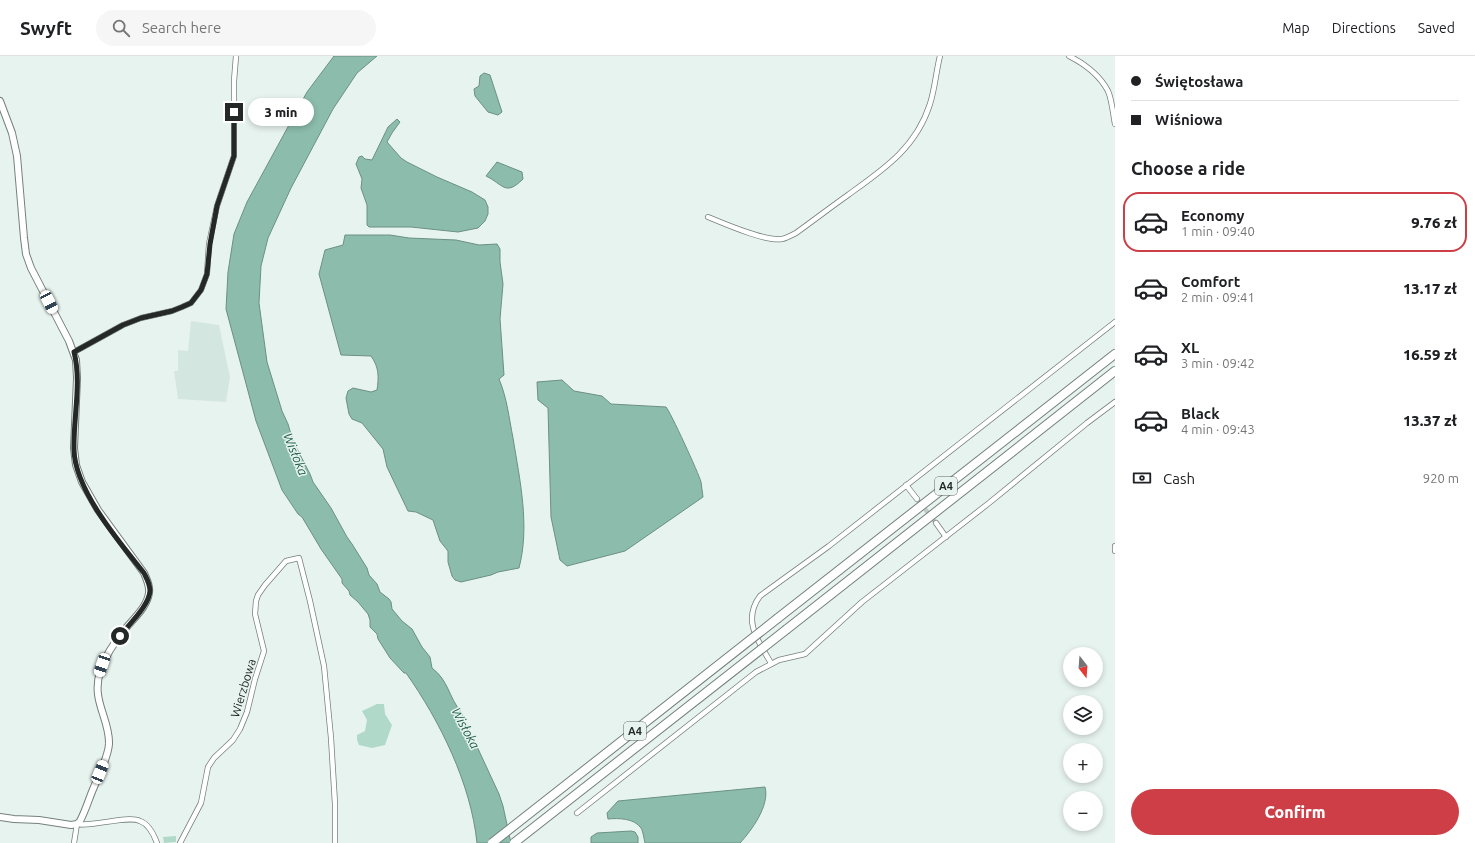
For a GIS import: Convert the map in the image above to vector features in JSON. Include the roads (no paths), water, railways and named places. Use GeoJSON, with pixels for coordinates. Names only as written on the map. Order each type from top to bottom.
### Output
{"type":"FeatureCollection","features":[{"type":"Feature","properties":{"kind":"highway","name":"A4"},"geometry":{"type":"LineString","coordinates":[[492,843],[1115,354]]}},
{"type":"Feature","properties":{"kind":"highway","name":"A4"},"geometry":{"type":"LineString","coordinates":[[514,843],[1115,371]]}},
{"type":"Feature","properties":{"kind":"street"},"geometry":{"type":"LineString","coordinates":[[74,352],[123,325],[141,318],[172,311],[191,303],[201,290],[207,274],[210,244],[217,206],[234,156],[234,81],[236,56]]}},
{"type":"Feature","properties":{"kind":"street"},"geometry":{"type":"LineString","coordinates":[[708,217],[743,231],[776,240],[785,239],[796,233],[881,171],[909,144],[921,125],[930,104],[940,56]]}},
{"type":"Feature","properties":{"kind":"street"},"geometry":{"type":"LineString","coordinates":[[1069,56],[1084,64],[1099,77],[1108,92],[1115,124]]}},
{"type":"Feature","properties":{"kind":"street"},"geometry":{"type":"LineString","coordinates":[[0,101],[12,133],[17,156],[24,238],[28,259],[74,352],[77,369],[74,442],[76,465],[82,482],[98,510],[144,573],[149,583],[150,592],[145,604],[114,643],[99,673],[97,690],[107,729],[109,744],[104,762],[83,815],[77,824],[74,843]]}},
{"type":"Feature","properties":{"kind":"street"},"geometry":{"type":"LineString","coordinates":[[771,664],[752,625],[752,613],[756,601],[760,596],[810,560],[1115,322]]}},
{"type":"Feature","properties":{"kind":"street"},"geometry":{"type":"LineString","coordinates":[[576,813],[756,672],[784,659],[805,654],[862,602],[1115,402]]}},
{"type":"Feature","properties":{"kind":"street"},"geometry":{"type":"LineString","coordinates":[[906,485],[917,500]]}},
{"type":"Feature","properties":{"kind":"street"},"geometry":{"type":"LineString","coordinates":[[936,523],[946,537]]}},
{"type":"Feature","properties":{"kind":"street"},"geometry":{"type":"LineString","coordinates":[[1115,546],[1115,551]]}},
{"type":"Feature","properties":{"kind":"street","name":"Wierzbowa"},"geometry":{"type":"LineString","coordinates":[[180,843],[201,803],[208,767],[214,758],[230,744],[240,729],[247,712],[255,679],[264,652],[255,614],[256,601],[265,585],[286,561],[299,558],[324,666],[331,738],[335,804],[335,843]]}},
{"type":"Feature","properties":{"kind":"street"},"geometry":{"type":"LineString","coordinates":[[0,817],[71,825],[85,825],[122,820],[140,820],[150,829],[158,843]]}},
{"type":"Feature","properties":{"kind":"water","name":"Wisłoka"},"geometry":{"type":"Polygon","coordinates":[[[334,56],[377,56],[357,73],[333,109],[291,188],[268,238],[261,266],[259,303],[267,362],[293,441],[313,482],[331,508],[347,537],[367,568],[369,575],[377,584],[380,592],[389,599],[392,609],[402,621],[412,629],[422,647],[430,657],[432,668],[442,678],[461,712],[499,794],[511,843],[477,843],[474,821],[461,776],[442,732],[431,712],[406,673],[404,673],[390,658],[378,639],[377,634],[370,627],[368,614],[350,595],[349,591],[342,583],[342,579],[321,549],[302,517],[298,514],[282,490],[256,421],[226,309],[228,272],[234,234],[247,202],[307,92],[334,56]]]}},
{"type":"Feature","properties":{"kind":"water"},"geometry":{"type":"Polygon","coordinates":[[[484,73],[490,75],[502,112],[498,115],[488,112],[475,96],[474,89],[479,86],[480,76],[484,73]]]}},
{"type":"Feature","properties":{"kind":"water"},"geometry":{"type":"Polygon","coordinates":[[[397,119],[400,122],[387,142],[401,158],[437,177],[472,192],[485,200],[488,207],[488,214],[485,221],[478,228],[458,232],[411,227],[369,227],[367,225],[367,205],[361,188],[362,179],[356,164],[359,157],[362,156],[365,159],[372,160],[388,127],[397,119]]]}},
{"type":"Feature","properties":{"kind":"water"},"geometry":{"type":"Polygon","coordinates":[[[497,162],[522,172],[523,179],[512,187],[508,188],[486,176],[497,162]]]}},
{"type":"Feature","properties":{"kind":"water"},"geometry":{"type":"Polygon","coordinates":[[[345,235],[390,235],[409,238],[456,240],[479,245],[497,244],[500,249],[503,284],[500,319],[504,375],[499,379],[509,416],[523,503],[524,536],[519,568],[461,582],[455,580],[452,576],[448,562],[448,551],[440,541],[433,520],[416,512],[408,511],[387,467],[383,449],[362,423],[352,419],[349,414],[346,398],[348,391],[353,388],[371,392],[377,390],[378,376],[376,364],[371,356],[341,355],[319,274],[325,250],[343,245],[345,235]]]}},
{"type":"Feature","properties":{"kind":"water"},"geometry":{"type":"Polygon","coordinates":[[[562,380],[574,391],[602,396],[611,404],[666,407],[699,477],[703,497],[625,551],[567,566],[560,560],[551,517],[548,408],[538,400],[537,382],[562,380]]]}},
{"type":"Feature","properties":{"kind":"water"},"geometry":{"type":"Polygon","coordinates":[[[765,787],[765,802],[759,817],[740,843],[645,843],[642,829],[634,822],[630,820],[608,819],[607,813],[618,801],[765,787]]]}},
{"type":"Feature","properties":{"kind":"water"},"geometry":{"type":"Polygon","coordinates":[[[635,832],[638,837],[638,843],[591,843],[591,837],[597,833],[635,832]]]}},
{"type":"Feature","properties":{"kind":"tunnel"},"geometry":{"type":"LineString","coordinates":[[917,499],[936,523]]}}]}
